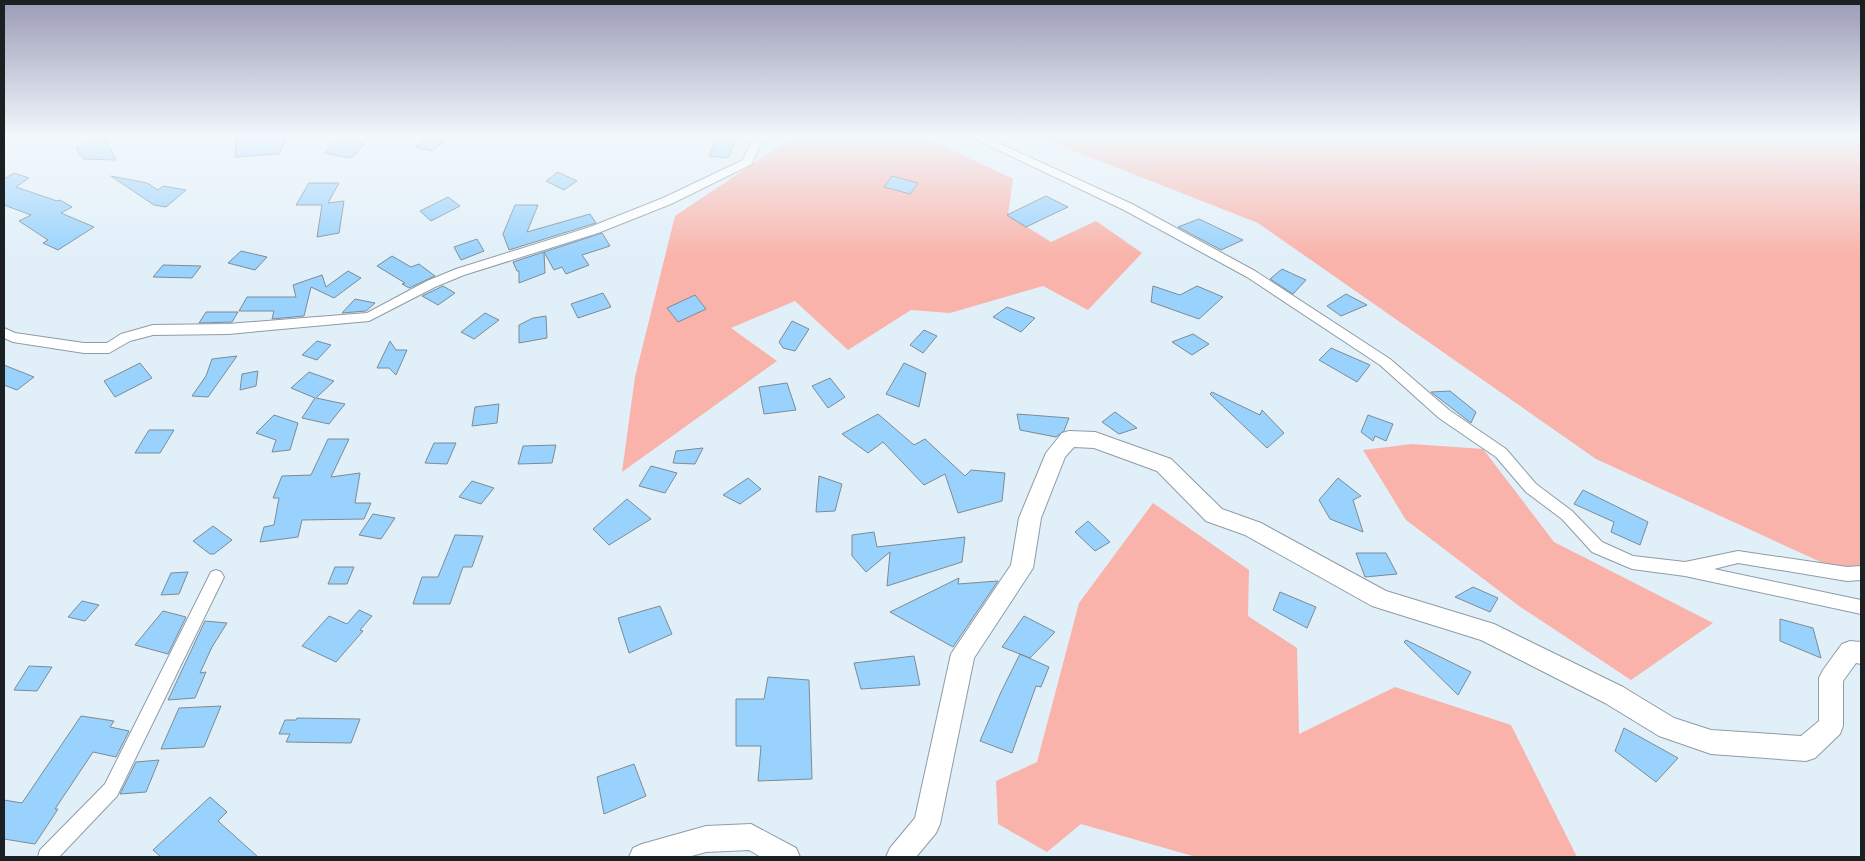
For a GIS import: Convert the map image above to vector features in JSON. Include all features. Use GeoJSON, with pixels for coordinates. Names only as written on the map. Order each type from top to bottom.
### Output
{"type":"FeatureCollection","features":[{"type":"Feature","properties":{"kind":"street"},"geometry":{"type":"LineString","coordinates":[[4,333],[13,337],[84,348],[109,348],[126,337],[153,330],[228,329],[369,317],[431,284],[460,272],[594,230],[667,201],[719,176]]}},
{"type":"Feature","properties":{"kind":"street"},"geometry":{"type":"LineString","coordinates":[[1061,176],[1128,207],[1250,274],[1385,362],[1444,414],[1501,453],[1531,488],[1567,515],[1597,547],[1632,562],[1685,569],[1861,607]]}},
{"type":"Feature","properties":{"kind":"street"},"geometry":{"type":"LineString","coordinates":[[899,857],[928,824],[964,654],[1022,568],[1030,518],[1056,453],[1069,438],[1095,440],[1164,465],[1214,515],[1253,528],[1380,599],[1486,631],[1614,694],[1668,728],[1710,742],[1806,750],[1832,726],[1831,678],[1850,652],[1861,653]]}},
{"type":"Feature","properties":{"kind":"street"},"geometry":{"type":"LineString","coordinates":[[1685,569],[1738,557],[1847,574],[1861,572]]}},
{"type":"Feature","properties":{"kind":"street"},"geometry":{"type":"LineString","coordinates":[[47,857],[111,790],[216,577]]}},
{"type":"Feature","properties":{"kind":"street"},"geometry":{"type":"LineString","coordinates":[[642,857],[706,839],[751,837],[787,857]]}},
{"type":"Feature","properties":{"kind":"shaded area"},"geometry":{"type":"Polygon","coordinates":[[[734,176],[1007,176],[1013,179],[1008,215],[1051,242],[1096,221],[1142,253],[1088,310],[1043,286],[950,313],[911,310],[848,350],[795,301],[731,328],[777,361],[622,472],[635,377],[675,216],[734,176]]]}},
{"type":"Feature","properties":{"kind":"shaded area"},"geometry":{"type":"Polygon","coordinates":[[[1139,176],[1861,176],[1861,569],[1847,574],[1596,459],[1258,223],[1139,176]]]}},
{"type":"Feature","properties":{"kind":"shaded area"},"geometry":{"type":"Polygon","coordinates":[[[1412,444],[1483,449],[1554,542],[1713,623],[1631,680],[1519,606],[1406,520],[1363,450],[1412,444]]]}},
{"type":"Feature","properties":{"kind":"shaded area"},"geometry":{"type":"Polygon","coordinates":[[[1153,503],[1249,570],[1248,616],[1297,648],[1299,734],[1395,687],[1511,725],[1577,857],[1196,857],[1081,824],[1047,852],[998,824],[996,781],[1037,762],[1079,603],[1153,503]]]}},
{"type":"Feature","properties":{"kind":"building"},"geometry":{"type":"Polygon","coordinates":[[[9,176],[29,178],[16,187],[57,201],[60,200],[72,207],[61,213],[94,227],[58,250],[43,243],[48,240],[19,221],[31,215],[4,205],[4,179],[9,176]]]}},
{"type":"Feature","properties":{"kind":"building"},"geometry":{"type":"Polygon","coordinates":[[[111,176],[147,183],[158,190],[163,186],[186,190],[166,207],[154,205],[111,176]]]}},
{"type":"Feature","properties":{"kind":"building"},"geometry":{"type":"Polygon","coordinates":[[[552,176],[567,176],[577,181],[564,190],[546,181],[552,176]]]}},
{"type":"Feature","properties":{"kind":"building"},"geometry":{"type":"Polygon","coordinates":[[[892,176],[918,183],[910,194],[884,187],[892,176]]]}},
{"type":"Feature","properties":{"kind":"building"},"geometry":{"type":"Polygon","coordinates":[[[309,183],[339,183],[328,203],[344,201],[339,233],[317,237],[322,205],[296,205],[309,183]]]}},
{"type":"Feature","properties":{"kind":"building"},"geometry":{"type":"Polygon","coordinates":[[[1046,196],[1068,207],[1026,227],[1007,215],[1046,196]]]}},
{"type":"Feature","properties":{"kind":"building"},"geometry":{"type":"Polygon","coordinates":[[[448,197],[460,206],[431,221],[420,211],[448,197]]]}},
{"type":"Feature","properties":{"kind":"building"},"geometry":{"type":"Polygon","coordinates":[[[515,205],[538,205],[527,232],[590,214],[596,223],[509,250],[503,234],[515,205]]]}},
{"type":"Feature","properties":{"kind":"building"},"geometry":{"type":"Polygon","coordinates":[[[1199,219],[1243,240],[1221,250],[1178,227],[1199,219]]]}},
{"type":"Feature","properties":{"kind":"building"},"geometry":{"type":"Polygon","coordinates":[[[602,233],[610,246],[582,255],[589,265],[566,274],[562,267],[554,270],[544,252],[602,233]]]}},
{"type":"Feature","properties":{"kind":"building"},"geometry":{"type":"Polygon","coordinates":[[[477,239],[484,251],[461,260],[454,247],[477,239]]]}},
{"type":"Feature","properties":{"kind":"building"},"geometry":{"type":"Polygon","coordinates":[[[241,251],[267,257],[255,270],[228,263],[241,251]]]}},
{"type":"Feature","properties":{"kind":"building"},"geometry":{"type":"Polygon","coordinates":[[[544,252],[545,273],[519,283],[519,271],[517,271],[513,262],[544,252]]]}},
{"type":"Feature","properties":{"kind":"building"},"geometry":{"type":"Polygon","coordinates":[[[392,256],[411,267],[419,264],[435,276],[409,288],[402,284],[405,283],[377,266],[392,256]]]}},
{"type":"Feature","properties":{"kind":"building"},"geometry":{"type":"Polygon","coordinates":[[[163,265],[201,266],[192,278],[153,277],[163,265]]]}},
{"type":"Feature","properties":{"kind":"building"},"geometry":{"type":"Polygon","coordinates":[[[1282,269],[1306,280],[1293,294],[1270,279],[1282,269]]]}},
{"type":"Feature","properties":{"kind":"building"},"geometry":{"type":"Polygon","coordinates":[[[348,271],[361,278],[334,298],[311,287],[304,316],[272,319],[274,311],[239,311],[247,297],[296,297],[293,285],[322,275],[326,287],[348,271]]]}},
{"type":"Feature","properties":{"kind":"building"},"geometry":{"type":"Polygon","coordinates":[[[443,286],[455,293],[438,305],[422,296],[443,286]]]}},
{"type":"Feature","properties":{"kind":"building"},"geometry":{"type":"Polygon","coordinates":[[[1153,286],[1180,295],[1197,286],[1223,297],[1199,319],[1151,302],[1153,286]]]}},
{"type":"Feature","properties":{"kind":"building"},"geometry":{"type":"Polygon","coordinates":[[[603,293],[611,307],[578,318],[571,304],[603,293]]]}},
{"type":"Feature","properties":{"kind":"building"},"geometry":{"type":"Polygon","coordinates":[[[1346,294],[1367,305],[1341,316],[1327,306],[1346,294]]]}},
{"type":"Feature","properties":{"kind":"building"},"geometry":{"type":"Polygon","coordinates":[[[695,295],[706,309],[678,322],[667,308],[695,295]]]}},
{"type":"Feature","properties":{"kind":"building"},"geometry":{"type":"Polygon","coordinates":[[[355,299],[375,303],[366,311],[342,313],[355,299]]]}},
{"type":"Feature","properties":{"kind":"building"},"geometry":{"type":"Polygon","coordinates":[[[1007,307],[1035,318],[1021,332],[993,317],[1007,307]]]}},
{"type":"Feature","properties":{"kind":"building"},"geometry":{"type":"Polygon","coordinates":[[[206,312],[238,312],[232,322],[199,323],[206,312]]]}},
{"type":"Feature","properties":{"kind":"building"},"geometry":{"type":"Polygon","coordinates":[[[485,313],[499,320],[474,339],[461,332],[485,313]]]}},
{"type":"Feature","properties":{"kind":"building"},"geometry":{"type":"Polygon","coordinates":[[[546,316],[547,338],[519,343],[519,325],[533,318],[546,316]]]}},
{"type":"Feature","properties":{"kind":"building"},"geometry":{"type":"Polygon","coordinates":[[[792,321],[809,329],[795,351],[783,348],[779,342],[792,321]]]}},
{"type":"Feature","properties":{"kind":"building"},"geometry":{"type":"Polygon","coordinates":[[[924,330],[937,336],[923,353],[910,345],[924,330]]]}},
{"type":"Feature","properties":{"kind":"building"},"geometry":{"type":"Polygon","coordinates":[[[1193,334],[1209,344],[1192,355],[1172,342],[1193,334]]]}},
{"type":"Feature","properties":{"kind":"building"},"geometry":{"type":"Polygon","coordinates":[[[317,341],[331,345],[317,360],[302,355],[317,341]]]}},
{"type":"Feature","properties":{"kind":"building"},"geometry":{"type":"Polygon","coordinates":[[[390,341],[396,350],[407,350],[396,375],[389,368],[377,368],[390,341]]]}},
{"type":"Feature","properties":{"kind":"building"},"geometry":{"type":"Polygon","coordinates":[[[1331,348],[1370,365],[1357,382],[1319,360],[1331,348]]]}},
{"type":"Feature","properties":{"kind":"building"},"geometry":{"type":"Polygon","coordinates":[[[237,356],[208,397],[192,396],[206,376],[212,359],[237,356]]]}},
{"type":"Feature","properties":{"kind":"building"},"geometry":{"type":"Polygon","coordinates":[[[140,363],[152,378],[115,397],[104,381],[140,363]]]}},
{"type":"Feature","properties":{"kind":"building"},"geometry":{"type":"Polygon","coordinates":[[[904,363],[926,373],[919,407],[886,394],[904,363]]]}},
{"type":"Feature","properties":{"kind":"building"},"geometry":{"type":"Polygon","coordinates":[[[4,365],[34,377],[17,390],[4,385],[4,365]]]}},
{"type":"Feature","properties":{"kind":"building"},"geometry":{"type":"Polygon","coordinates":[[[258,371],[256,386],[240,390],[242,374],[258,371]]]}},
{"type":"Feature","properties":{"kind":"building"},"geometry":{"type":"Polygon","coordinates":[[[309,372],[334,381],[316,398],[345,404],[329,424],[302,418],[315,398],[291,388],[309,372]]]}},
{"type":"Feature","properties":{"kind":"building"},"geometry":{"type":"Polygon","coordinates":[[[830,378],[845,397],[828,408],[812,386],[830,378]]]}},
{"type":"Feature","properties":{"kind":"building"},"geometry":{"type":"Polygon","coordinates":[[[787,383],[796,410],[764,414],[759,387],[787,383]]]}},
{"type":"Feature","properties":{"kind":"building"},"geometry":{"type":"Polygon","coordinates":[[[1450,391],[1476,412],[1471,423],[1431,392],[1450,391]]]}},
{"type":"Feature","properties":{"kind":"building"},"geometry":{"type":"Polygon","coordinates":[[[1212,392],[1260,415],[1262,410],[1284,433],[1267,448],[1210,394],[1212,392]]]}},
{"type":"Feature","properties":{"kind":"building"},"geometry":{"type":"Polygon","coordinates":[[[499,404],[497,423],[472,426],[475,407],[499,404]]]}},
{"type":"Feature","properties":{"kind":"building"},"geometry":{"type":"Polygon","coordinates":[[[1115,412],[1137,428],[1119,434],[1102,422],[1115,412]]]}},
{"type":"Feature","properties":{"kind":"building"},"geometry":{"type":"Polygon","coordinates":[[[878,414],[914,445],[925,439],[965,476],[971,470],[1005,473],[1002,501],[958,513],[945,474],[924,485],[883,442],[868,453],[842,434],[878,414]]]}},
{"type":"Feature","properties":{"kind":"building"},"geometry":{"type":"Polygon","coordinates":[[[1017,414],[1069,418],[1064,431],[1056,437],[1020,430],[1017,414]]]}},
{"type":"Feature","properties":{"kind":"building"},"geometry":{"type":"Polygon","coordinates":[[[274,415],[298,423],[290,450],[272,452],[276,440],[256,433],[274,415]]]}},
{"type":"Feature","properties":{"kind":"building"},"geometry":{"type":"Polygon","coordinates":[[[1368,415],[1393,424],[1386,441],[1375,436],[1373,441],[1361,432],[1368,415]]]}},
{"type":"Feature","properties":{"kind":"building"},"geometry":{"type":"Polygon","coordinates":[[[149,430],[174,430],[160,453],[135,453],[149,430]]]}},
{"type":"Feature","properties":{"kind":"building"},"geometry":{"type":"Polygon","coordinates":[[[328,439],[349,439],[331,477],[360,473],[355,503],[371,503],[364,519],[302,520],[298,537],[260,542],[264,527],[274,525],[279,498],[273,498],[282,476],[311,475],[328,439]]]}},
{"type":"Feature","properties":{"kind":"building"},"geometry":{"type":"Polygon","coordinates":[[[434,443],[456,443],[447,464],[425,463],[434,443]]]}},
{"type":"Feature","properties":{"kind":"building"},"geometry":{"type":"Polygon","coordinates":[[[556,445],[552,463],[518,464],[523,446],[556,445]]]}},
{"type":"Feature","properties":{"kind":"building"},"geometry":{"type":"Polygon","coordinates":[[[703,448],[695,464],[673,463],[676,451],[703,448]]]}},
{"type":"Feature","properties":{"kind":"building"},"geometry":{"type":"Polygon","coordinates":[[[651,466],[677,473],[665,493],[639,486],[651,466]]]}},
{"type":"Feature","properties":{"kind":"building"},"geometry":{"type":"Polygon","coordinates":[[[819,476],[842,484],[835,511],[816,512],[819,476]]]}},
{"type":"Feature","properties":{"kind":"building"},"geometry":{"type":"Polygon","coordinates":[[[748,478],[761,489],[740,504],[723,495],[748,478]]]}},
{"type":"Feature","properties":{"kind":"building"},"geometry":{"type":"Polygon","coordinates":[[[1338,478],[1361,496],[1353,500],[1363,532],[1330,519],[1319,500],[1338,478]]]}},
{"type":"Feature","properties":{"kind":"building"},"geometry":{"type":"Polygon","coordinates":[[[472,481],[494,488],[481,504],[459,497],[472,481]]]}},
{"type":"Feature","properties":{"kind":"building"},"geometry":{"type":"Polygon","coordinates":[[[1583,490],[1648,522],[1640,545],[1611,532],[1614,522],[1574,504],[1583,490]]]}},
{"type":"Feature","properties":{"kind":"building"},"geometry":{"type":"Polygon","coordinates":[[[627,499],[651,519],[609,545],[593,529],[627,499]]]}},
{"type":"Feature","properties":{"kind":"building"},"geometry":{"type":"Polygon","coordinates":[[[373,514],[395,518],[381,539],[359,535],[373,514]]]}},
{"type":"Feature","properties":{"kind":"building"},"geometry":{"type":"Polygon","coordinates":[[[1088,521],[1110,542],[1095,551],[1075,532],[1088,521]]]}},
{"type":"Feature","properties":{"kind":"building"},"geometry":{"type":"Polygon","coordinates":[[[213,526],[232,540],[214,554],[210,554],[193,541],[213,526]]]}},
{"type":"Feature","properties":{"kind":"building"},"geometry":{"type":"Polygon","coordinates":[[[874,532],[877,547],[965,537],[962,562],[887,586],[890,552],[866,572],[852,556],[852,535],[874,532]]]}},
{"type":"Feature","properties":{"kind":"building"},"geometry":{"type":"Polygon","coordinates":[[[455,535],[483,536],[472,567],[463,567],[450,604],[413,604],[422,577],[438,577],[455,535]]]}},
{"type":"Feature","properties":{"kind":"building"},"geometry":{"type":"Polygon","coordinates":[[[1356,553],[1386,553],[1397,574],[1365,577],[1356,553]]]}},
{"type":"Feature","properties":{"kind":"building"},"geometry":{"type":"Polygon","coordinates":[[[335,567],[354,567],[347,584],[328,584],[335,567]]]}},
{"type":"Feature","properties":{"kind":"building"},"geometry":{"type":"Polygon","coordinates":[[[188,572],[179,594],[161,595],[171,573],[188,572]]]}},
{"type":"Feature","properties":{"kind":"building"},"geometry":{"type":"Polygon","coordinates":[[[959,578],[958,584],[998,581],[953,647],[890,612],[959,578]]]}},
{"type":"Feature","properties":{"kind":"building"},"geometry":{"type":"Polygon","coordinates":[[[1473,587],[1498,598],[1490,612],[1455,597],[1473,587]]]}},
{"type":"Feature","properties":{"kind":"building"},"geometry":{"type":"Polygon","coordinates":[[[1280,592],[1316,607],[1307,628],[1273,610],[1280,592]]]}},
{"type":"Feature","properties":{"kind":"building"},"geometry":{"type":"Polygon","coordinates":[[[82,601],[99,605],[85,621],[68,617],[82,601]]]}},
{"type":"Feature","properties":{"kind":"building"},"geometry":{"type":"Polygon","coordinates":[[[660,606],[672,634],[629,653],[618,618],[660,606]]]}},
{"type":"Feature","properties":{"kind":"building"},"geometry":{"type":"Polygon","coordinates":[[[359,610],[372,616],[360,630],[363,631],[336,662],[302,646],[329,616],[347,624],[359,610]]]}},
{"type":"Feature","properties":{"kind":"building"},"geometry":{"type":"Polygon","coordinates":[[[163,611],[186,617],[168,654],[135,645],[163,611]]]}},
{"type":"Feature","properties":{"kind":"building"},"geometry":{"type":"Polygon","coordinates":[[[1024,616],[1055,632],[1030,658],[1002,647],[1024,616]]]}},
{"type":"Feature","properties":{"kind":"building"},"geometry":{"type":"Polygon","coordinates":[[[1780,619],[1813,628],[1821,658],[1780,641],[1780,619]]]}},
{"type":"Feature","properties":{"kind":"building"},"geometry":{"type":"Polygon","coordinates":[[[205,621],[227,623],[212,647],[200,673],[206,672],[195,698],[168,700],[205,621]]]}},
{"type":"Feature","properties":{"kind":"building"},"geometry":{"type":"Polygon","coordinates":[[[1406,640],[1471,672],[1458,695],[1404,642],[1406,640]]]}},
{"type":"Feature","properties":{"kind":"building"},"geometry":{"type":"Polygon","coordinates":[[[1020,654],[1049,667],[1041,687],[1036,686],[1012,753],[980,741],[1020,654]]]}},
{"type":"Feature","properties":{"kind":"building"},"geometry":{"type":"Polygon","coordinates":[[[914,656],[920,685],[861,689],[854,663],[914,656]]]}},
{"type":"Feature","properties":{"kind":"building"},"geometry":{"type":"Polygon","coordinates":[[[29,666],[52,667],[37,691],[14,690],[29,666]]]}},
{"type":"Feature","properties":{"kind":"building"},"geometry":{"type":"Polygon","coordinates":[[[768,677],[809,680],[812,779],[758,781],[761,746],[736,746],[736,699],[764,699],[768,677]]]}},
{"type":"Feature","properties":{"kind":"building"},"geometry":{"type":"Polygon","coordinates":[[[221,706],[204,747],[161,749],[179,708],[221,706]]]}},
{"type":"Feature","properties":{"kind":"building"},"geometry":{"type":"Polygon","coordinates":[[[81,716],[114,721],[110,727],[129,731],[116,757],[93,752],[55,809],[58,809],[35,844],[4,839],[4,800],[22,803],[81,716]]]}},
{"type":"Feature","properties":{"kind":"building"},"geometry":{"type":"Polygon","coordinates":[[[297,718],[360,719],[351,743],[286,742],[290,734],[279,734],[285,720],[296,720],[297,718]]]}},
{"type":"Feature","properties":{"kind":"building"},"geometry":{"type":"Polygon","coordinates":[[[1624,728],[1678,758],[1656,782],[1615,751],[1624,728]]]}},
{"type":"Feature","properties":{"kind":"building"},"geometry":{"type":"Polygon","coordinates":[[[159,760],[146,792],[120,794],[136,762],[159,760]]]}},
{"type":"Feature","properties":{"kind":"building"},"geometry":{"type":"Polygon","coordinates":[[[634,764],[646,796],[604,814],[597,777],[634,764]]]}},
{"type":"Feature","properties":{"kind":"building"},"geometry":{"type":"Polygon","coordinates":[[[210,797],[227,812],[218,821],[258,857],[161,857],[153,850],[210,797]]]}}]}
